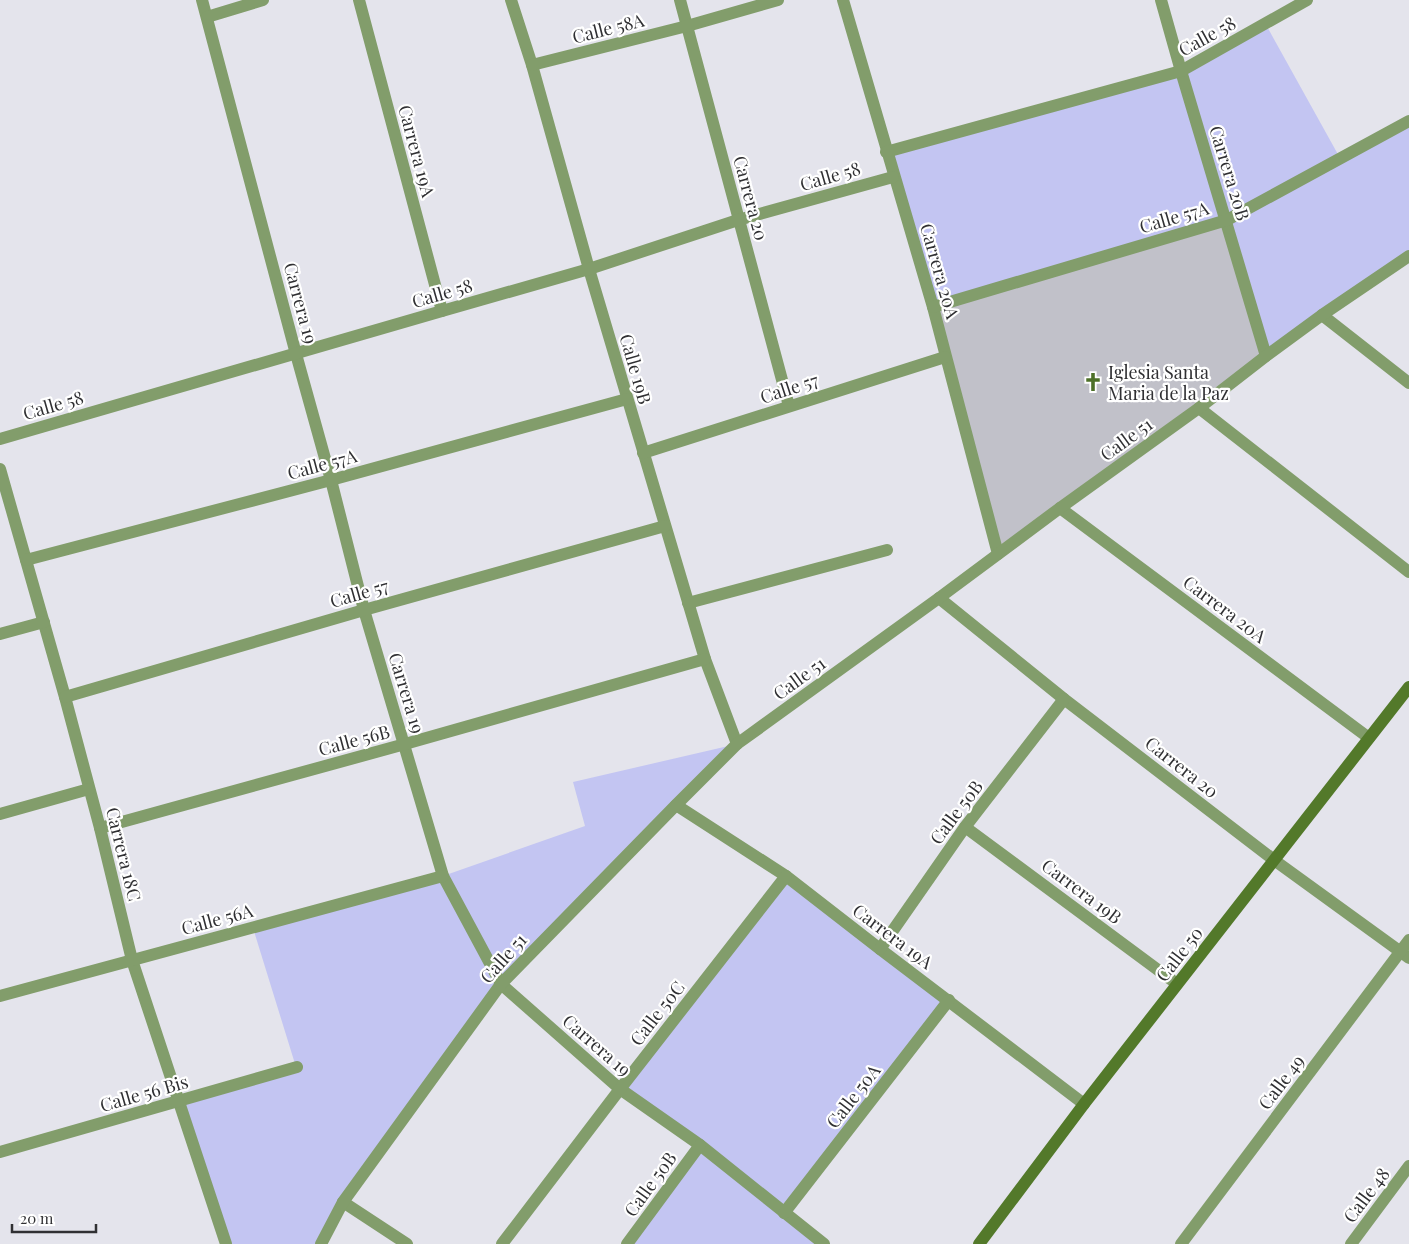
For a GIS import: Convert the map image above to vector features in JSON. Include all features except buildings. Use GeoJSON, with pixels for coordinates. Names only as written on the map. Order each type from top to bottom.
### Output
{"type":"FeatureCollection","features":[{"type":"Feature","properties":{"kind":"street","name":"Carrera 19"},"geometry":{"type":"LineString","coordinates":[[202,0],[364,610],[443,876],[501,984],[620,1089],[700,1145],[824,1244]]}},
{"type":"Feature","properties":{"kind":"street"},"geometry":{"type":"LineString","coordinates":[[207,17],[263,0]]}},
{"type":"Feature","properties":{"kind":"street","name":"Carrera 19A"},"geometry":{"type":"LineString","coordinates":[[359,0],[442,311]]}},
{"type":"Feature","properties":{"kind":"street","name":"Calle 19B"},"geometry":{"type":"LineString","coordinates":[[512,0],[664,526],[705,659],[737,744]]}},
{"type":"Feature","properties":{"kind":"street","name":"Carrera 20"},"geometry":{"type":"LineString","coordinates":[[680,0],[789,406]]}},
{"type":"Feature","properties":{"kind":"street","name":"Calle 58A"},"geometry":{"type":"LineString","coordinates":[[532,65],[687,26],[778,0]]}},
{"type":"Feature","properties":{"kind":"street","name":"Carrera 20A"},"geometry":{"type":"LineString","coordinates":[[843,0],[932,307],[998,554]]}},
{"type":"Feature","properties":{"kind":"street","name":"Carrera 20B"},"geometry":{"type":"LineString","coordinates":[[1161,0],[1180,71],[1227,220],[1266,356]]}},
{"type":"Feature","properties":{"kind":"street","name":"Calle 58"},"geometry":{"type":"LineString","coordinates":[[886,152],[1180,71],[1307,0]]}},
{"type":"Feature","properties":{"kind":"street","name":"Calle 57A"},"geometry":{"type":"LineString","coordinates":[[932,307],[1227,220],[1409,121]]}},
{"type":"Feature","properties":{"kind":"street","name":"Calle 58"},"geometry":{"type":"LineString","coordinates":[[0,439],[589,270],[738,220],[894,177]]}},
{"type":"Feature","properties":{"kind":"street","name":"Calle 51"},"geometry":{"type":"LineString","coordinates":[[321,1244],[343,1202],[501,984],[737,744],[1199,408],[1322,314],[1409,256]]}},
{"type":"Feature","properties":{"kind":"street"},"geometry":{"type":"LineString","coordinates":[[1322,314],[1409,383]]}},
{"type":"Feature","properties":{"kind":"street","name":"Calle 57"},"geometry":{"type":"LineString","coordinates":[[643,453],[945,357]]}},
{"type":"Feature","properties":{"kind":"street","name":"Calle 57A"},"geometry":{"type":"LineString","coordinates":[[26,560],[331,480],[627,399]]}},
{"type":"Feature","properties":{"kind":"street"},"geometry":{"type":"LineString","coordinates":[[1199,408],[1409,572]]}},
{"type":"Feature","properties":{"kind":"street","name":"Carrera 18C"},"geometry":{"type":"LineString","coordinates":[[0,470],[65,697],[100,828],[132,960],[226,1244]]}},
{"type":"Feature","properties":{"kind":"street","name":"Carrera 20A"},"geometry":{"type":"LineString","coordinates":[[1060,508],[1369,738]]}},
{"type":"Feature","properties":{"kind":"street","name":"Calle 57"},"geometry":{"type":"LineString","coordinates":[[65,697],[364,610],[664,526]]}},
{"type":"Feature","properties":{"kind":"street"},"geometry":{"type":"LineString","coordinates":[[688,603],[887,550]]}},
{"type":"Feature","properties":{"kind":"street","name":"Carrera 20"},"geometry":{"type":"LineString","coordinates":[[939,598],[1064,699],[1274,860],[1405,955]]}},
{"type":"Feature","properties":{"kind":"street"},"geometry":{"type":"LineString","coordinates":[[0,634],[44,622]]}},
{"type":"Feature","properties":{"kind":"street","name":"Calle 56B"},"geometry":{"type":"LineString","coordinates":[[100,828],[705,659]]}},
{"type":"Feature","properties":{"kind":"street","name":"Calle 50"},"geometry":{"type":"LineString","coordinates":[[979,1244],[1084,1104],[1409,687]]}},
{"type":"Feature","properties":{"kind":"street","name":"Calle 50B"},"geometry":{"type":"LineString","coordinates":[[880,949],[965,827],[1064,699]]}},
{"type":"Feature","properties":{"kind":"street"},"geometry":{"type":"LineString","coordinates":[[0,814],[89,789]]}},
{"type":"Feature","properties":{"kind":"street","name":"Carrera 19A"},"geometry":{"type":"LineString","coordinates":[[676,805],[786,876],[1084,1104]]}},
{"type":"Feature","properties":{"kind":"street","name":"Carrera 19B"},"geometry":{"type":"LineString","coordinates":[[965,827],[1177,984]]}},
{"type":"Feature","properties":{"kind":"street","name":"Calle 56A"},"geometry":{"type":"LineString","coordinates":[[0,996],[443,876]]}},
{"type":"Feature","properties":{"kind":"street","name":"Calle 50C"},"geometry":{"type":"LineString","coordinates":[[502,1244],[786,876]]}},
{"type":"Feature","properties":{"kind":"street","name":"Calle 49"},"geometry":{"type":"LineString","coordinates":[[1181,1244],[1405,955],[1409,940]]}},
{"type":"Feature","properties":{"kind":"street","name":"Calle 50A"},"geometry":{"type":"LineString","coordinates":[[784,1213],[949,1000]]}},
{"type":"Feature","properties":{"kind":"street","name":"Calle 56 Bis"},"geometry":{"type":"LineString","coordinates":[[0,1152],[297,1067]]}},
{"type":"Feature","properties":{"kind":"street","name":"Calle 50B"},"geometry":{"type":"LineString","coordinates":[[627,1244],[700,1145]]}},
{"type":"Feature","properties":{"kind":"street","name":"Calle 48"},"geometry":{"type":"LineString","coordinates":[[1351,1244],[1409,1166]]}},
{"type":"Feature","properties":{"kind":"street"},"geometry":{"type":"LineString","coordinates":[[343,1202],[407,1244]]}},
{"type":"Feature","properties":{"kind":"shaded area"},"geometry":{"type":"Polygon","coordinates":[[[1265,23],[1340,158],[1409,121],[1409,256],[1266,356],[933,307],[886,152],[1181,71],[1265,23]]]}},
{"type":"Feature","properties":{"kind":"shaded area"},"geometry":{"type":"Polygon","coordinates":[[[737,744],[501,984],[319,1244],[226,1244],[179,1101],[296,1067],[253,928],[443,876],[585,826],[573,782],[737,744]]]}},
{"type":"Feature","properties":{"kind":"shaded area"},"geometry":{"type":"Polygon","coordinates":[[[786,876],[949,1000],[784,1213],[824,1244],[627,1244],[700,1145],[620,1089],[786,876]]]}},
{"type":"Feature","properties":{"kind":"place","name":"Iglesia Santa Maria de la Paz"},"geometry":{"type":"Point","coordinates":[1093,382]}}]}
